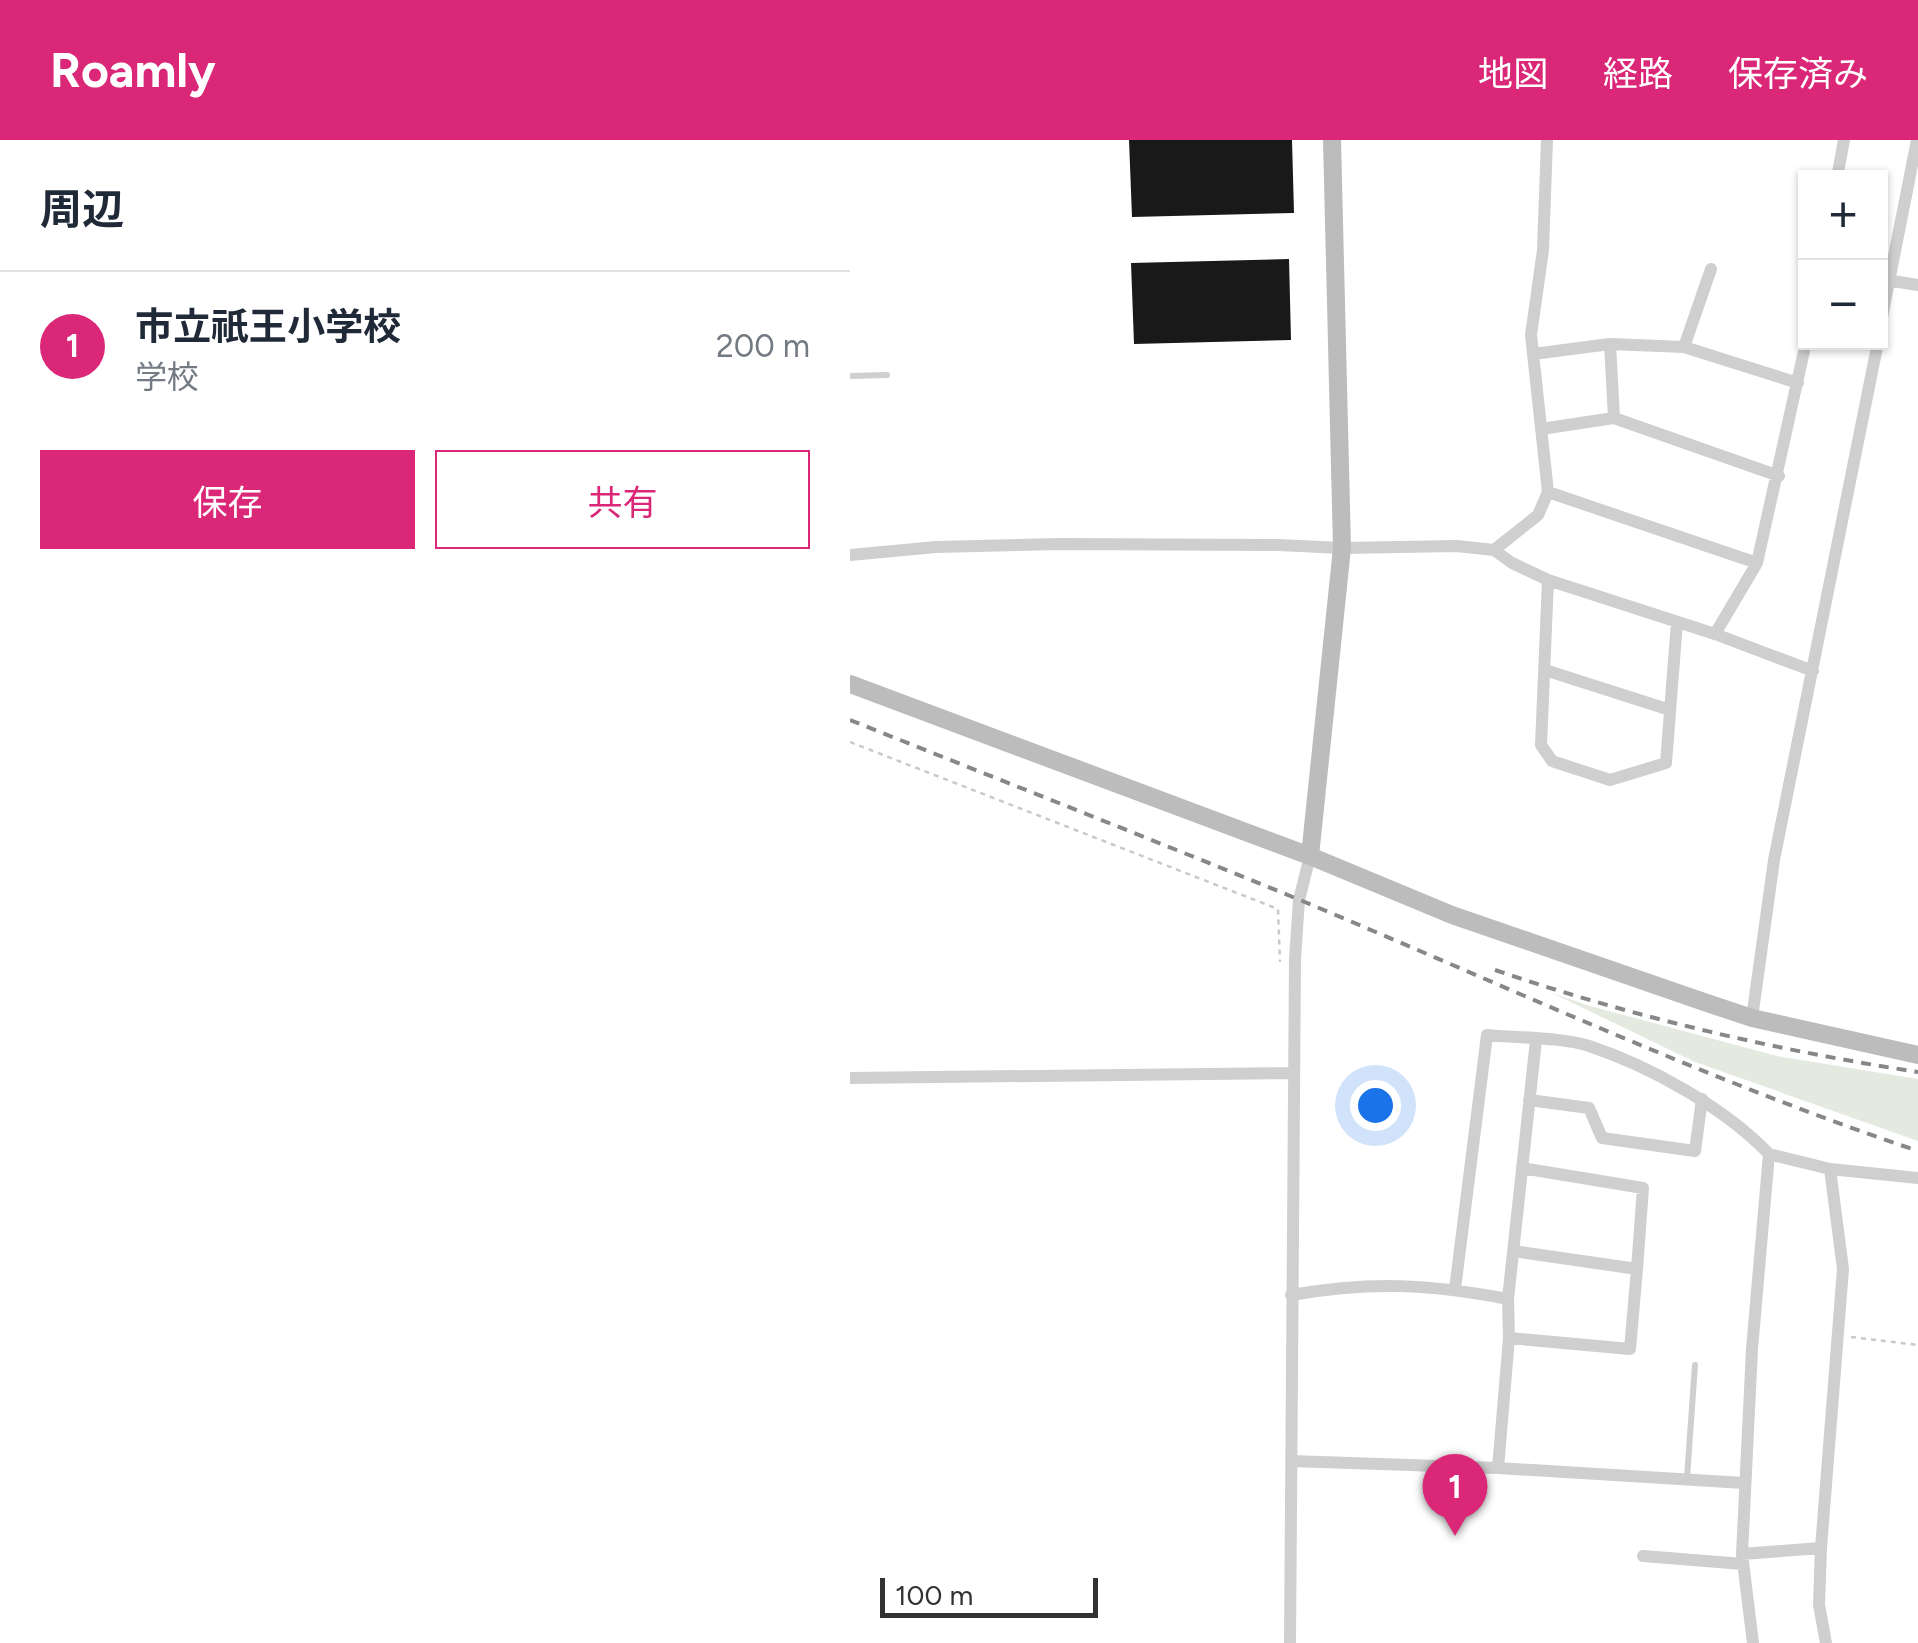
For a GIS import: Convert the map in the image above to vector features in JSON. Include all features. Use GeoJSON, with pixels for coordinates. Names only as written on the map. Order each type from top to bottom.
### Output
{"type":"FeatureCollection","features":[{"type":"Feature","properties":{"kind":"street"},"geometry":{"type":"LineString","coordinates":[[1290,1643],[1296,929],[1310,856],[1342,548],[1332,140]]}},
{"type":"Feature","properties":{"kind":"street"},"geometry":{"type":"LineString","coordinates":[[1494,550],[1538,515],[1548,492],[1531,336],[1543,250],[1547,140]]}},
{"type":"Feature","properties":{"kind":"street"},"geometry":{"type":"LineString","coordinates":[[1838,170],[1844,140]]}},
{"type":"Feature","properties":{"kind":"street"},"geometry":{"type":"LineString","coordinates":[[1917,140],[1888,280],[1918,285]]}},
{"type":"Feature","properties":{"kind":"street"},"geometry":{"type":"LineString","coordinates":[[1684,347],[1711,269]]}},
{"type":"Feature","properties":{"kind":"street"},"geometry":{"type":"LineString","coordinates":[[1533,354],[1610,344],[1684,347],[1798,384]]}},
{"type":"Feature","properties":{"kind":"street"},"geometry":{"type":"LineString","coordinates":[[1610,344],[1614,418]]}},
{"type":"Feature","properties":{"kind":"street"},"geometry":{"type":"LineString","coordinates":[[1714,634],[1757,563],[1804,350]]}},
{"type":"Feature","properties":{"kind":"street"},"geometry":{"type":"LineString","coordinates":[[1752,1018],[1774,860],[1876,350]]}},
{"type":"Feature","properties":{"kind":"street"},"geometry":{"type":"LineString","coordinates":[[1541,428],[1614,418],[1779,476]]}},
{"type":"Feature","properties":{"kind":"street"},"geometry":{"type":"LineString","coordinates":[[1548,492],[1757,563]]}},
{"type":"Feature","properties":{"kind":"street"},"geometry":{"type":"LineString","coordinates":[[850,555],[936,547],[1060,544],[1457,546],[1494,550],[1548,580],[1714,634],[1812,671]]}},
{"type":"Feature","properties":{"kind":"street"},"geometry":{"type":"LineString","coordinates":[[1548,580],[1542,745],[1552,761],[1610,780],[1666,762],[1677,622]]}},
{"type":"Feature","properties":{"kind":"street"},"geometry":{"type":"LineString","coordinates":[[1545,670],[1670,710]]}},
{"type":"Feature","properties":{"kind":"street"},"geometry":{"type":"LineString","coordinates":[[850,684],[1310,856],[1452,914],[1752,1018],[1918,1055]]}},
{"type":"Feature","properties":{"kind":"street"},"geometry":{"type":"LineString","coordinates":[[1455,1289],[1487,1035],[1586,1045],[1702,1099],[1744,1127],[1769,1154],[1830,1169],[1918,1178]]}},
{"type":"Feature","properties":{"kind":"street"},"geometry":{"type":"LineString","coordinates":[[1498,1468],[1509,1338],[1508,1299],[1536,1040]]}},
{"type":"Feature","properties":{"kind":"street"},"geometry":{"type":"LineString","coordinates":[[850,1078],[1294,1073]]}},
{"type":"Feature","properties":{"kind":"street"},"geometry":{"type":"LineString","coordinates":[[1529,1100],[1589,1108],[1602,1138],[1695,1151],[1702,1099]]}},
{"type":"Feature","properties":{"kind":"street"},"geometry":{"type":"LineString","coordinates":[[1753,1643],[1742,1559],[1744,1483],[1769,1154]]}},
{"type":"Feature","properties":{"kind":"street"},"geometry":{"type":"LineString","coordinates":[[1509,1338],[1630,1349],[1643,1188],[1522,1168]]}},
{"type":"Feature","properties":{"kind":"street"},"geometry":{"type":"LineString","coordinates":[[1826,1643],[1819,1606],[1820,1548],[1843,1269],[1830,1169]]}},
{"type":"Feature","properties":{"kind":"street"},"geometry":{"type":"LineString","coordinates":[[1513,1252],[1636,1268]]}},
{"type":"Feature","properties":{"kind":"street"},"geometry":{"type":"LineString","coordinates":[[1291,1295],[1339,1286],[1399,1284],[1508,1299]]}},
{"type":"Feature","properties":{"kind":"street"},"geometry":{"type":"LineString","coordinates":[[1290,1461],[1498,1468],[1744,1483]]}},
{"type":"Feature","properties":{"kind":"street"},"geometry":{"type":"LineString","coordinates":[[1643,1556],[1742,1559],[1820,1548]]}},
{"type":"Feature","properties":{"kind":"lane"},"geometry":{"type":"LineString","coordinates":[[850,376],[887,374]]}},
{"type":"Feature","properties":{"kind":"lane"},"geometry":{"type":"LineString","coordinates":[[1686,1480],[1695,1365]]}},
{"type":"Feature","properties":{"kind":"path"},"geometry":{"type":"LineString","coordinates":[[850,742],[1278,909],[1280,964]]}},
{"type":"Feature","properties":{"kind":"path"},"geometry":{"type":"LineString","coordinates":[[1840,1335],[1918,1345]]}},
{"type":"Feature","properties":{"kind":"shaded area"},"geometry":{"type":"Polygon","coordinates":[[[1552,993],[1777,1056],[1918,1079],[1918,1141],[1695,1062],[1552,993]]]}},
{"type":"Feature","properties":{"kind":"building"},"geometry":{"type":"Polygon","coordinates":[[[1129,140],[1292,140],[1294,213],[1132,217],[1129,140]]]}},
{"type":"Feature","properties":{"kind":"building"},"geometry":{"type":"Polygon","coordinates":[[[1289,259],[1291,340],[1134,344],[1131,263],[1289,259]]]}},
{"type":"Feature","properties":{"kind":"railway"},"geometry":{"type":"LineString","coordinates":[[850,720],[1300,900],[1684,1063],[1918,1151]]}},
{"type":"Feature","properties":{"kind":"railway"},"geometry":{"type":"LineString","coordinates":[[1495,970],[1599,1003],[1704,1030],[1918,1072]]}},
{"type":"Feature","properties":{"kind":"place","name":"市立祇王小学校"},"geometry":{"type":"Point","coordinates":[1455,1536]}}]}
